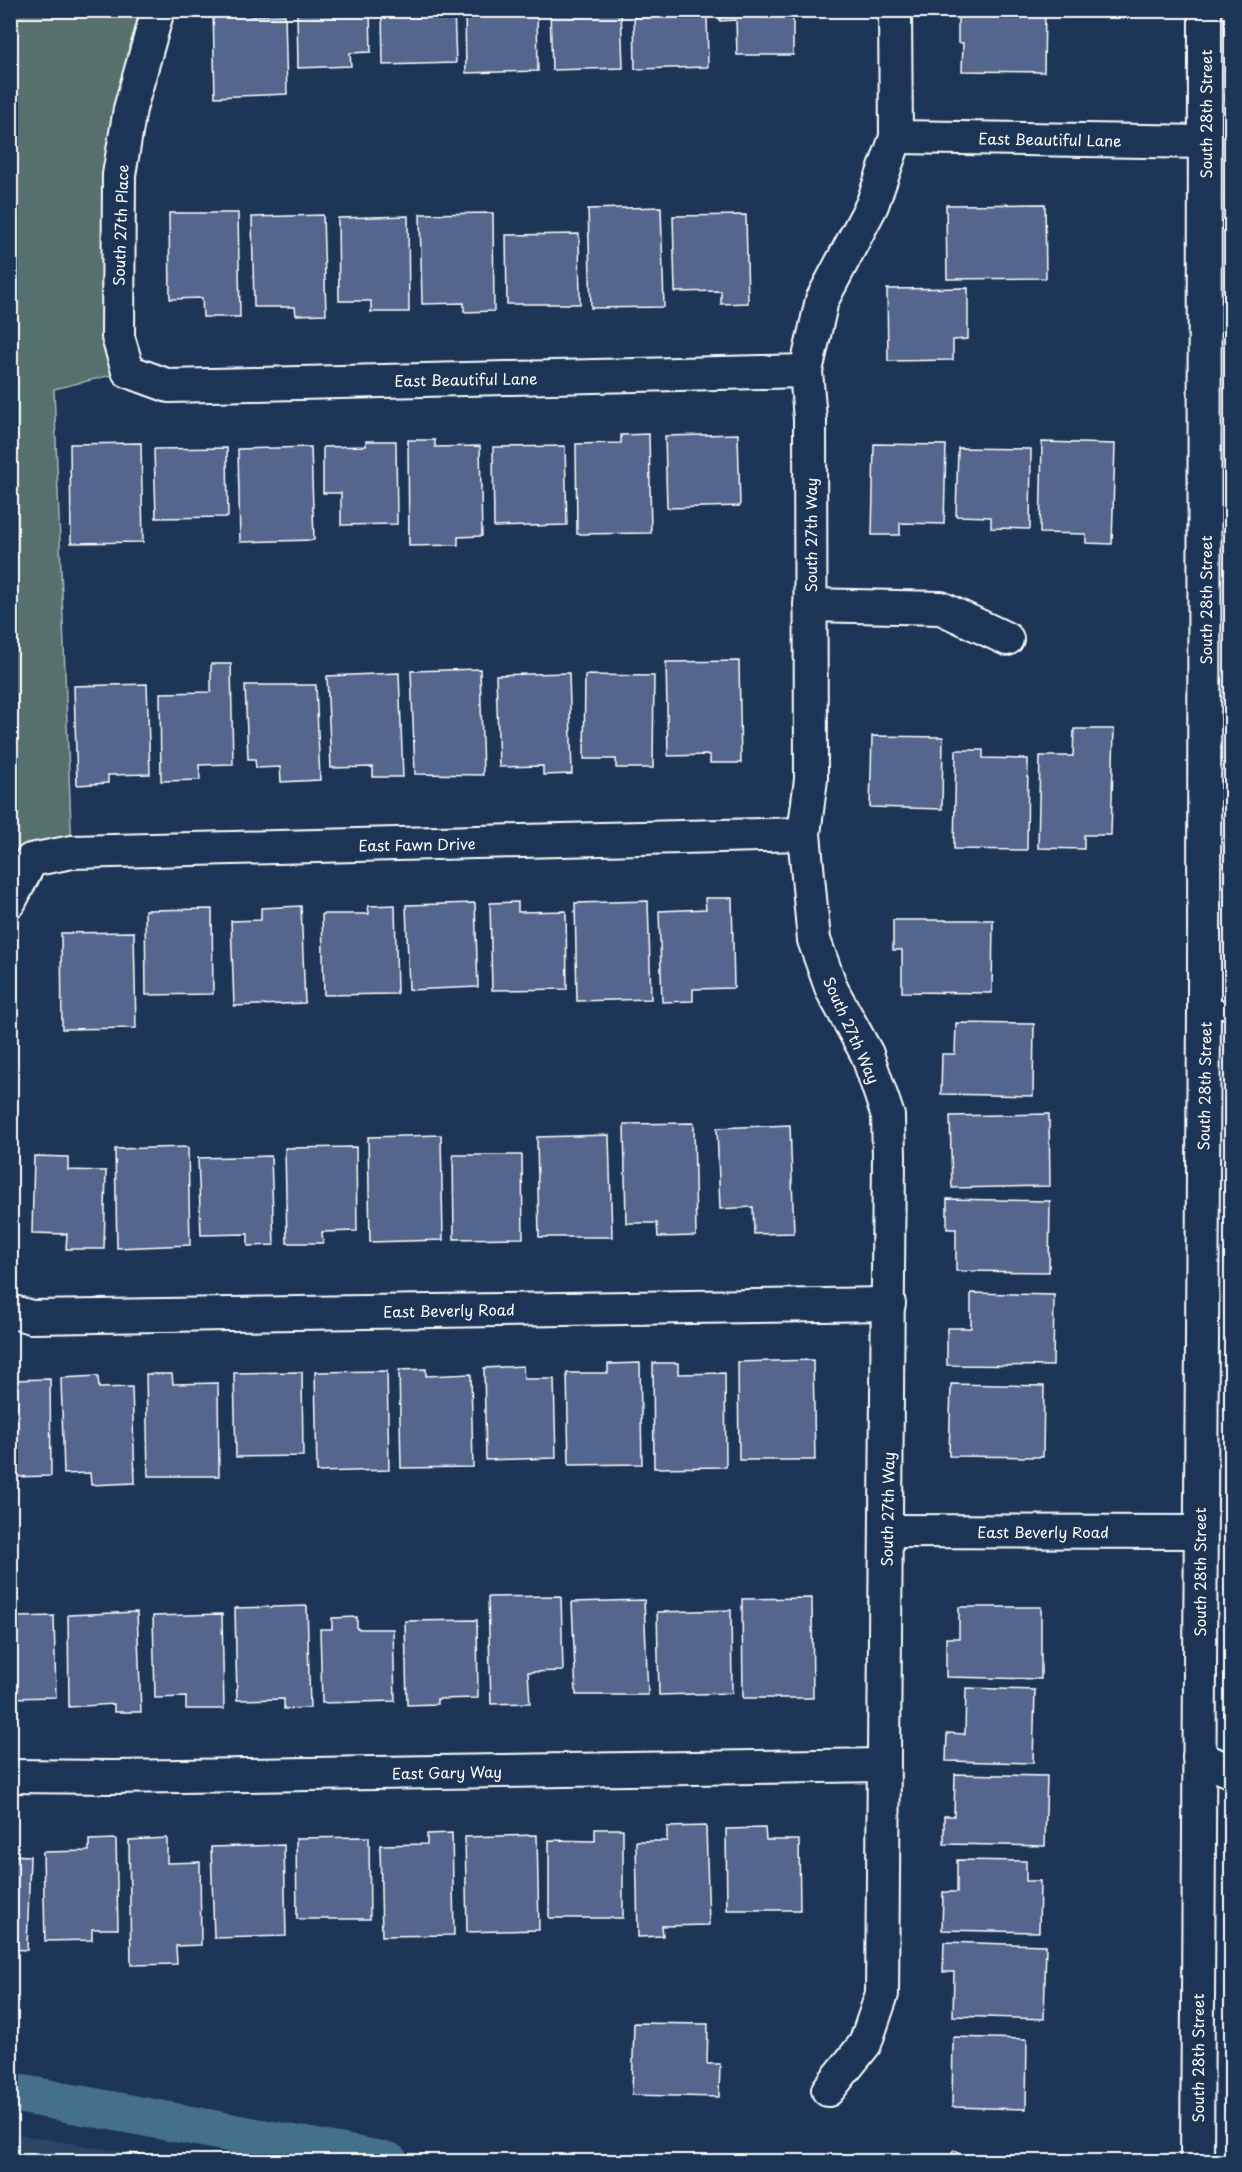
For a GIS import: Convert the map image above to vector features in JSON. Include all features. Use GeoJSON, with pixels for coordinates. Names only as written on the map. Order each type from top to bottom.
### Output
{"type":"FeatureCollection","features":[{"type":"Feature","properties":{"kind":"street","name":"South 27th Place"},"geometry":{"type":"LineString","coordinates":[[128,371],[118,337],[119,175],[130,110],[158,10]]}},
{"type":"Feature","properties":{"kind":"street","name":"South 27th Way"},"geometry":{"type":"LineString","coordinates":[[828,2090],[865,2044],[882,1994],[889,1304],[888,1116],[867,1054],[832,990],[814,940],[804,834],[812,779],[810,419],[806,371],[822,300],[872,205],[896,136],[895,10]]}},
{"type":"Feature","properties":{"kind":"street","name":"South 28th Street"},"geometry":{"type":"LineString","coordinates":[[1197,2162],[1199,1532],[1218,1009],[1205,10]]}},
{"type":"Feature","properties":{"kind":"street","name":"East Beautiful Lane"},"geometry":{"type":"LineString","coordinates":[[896,136],[1205,142]]}},
{"type":"Feature","properties":{"kind":"street","name":"East Beautiful Lane"},"geometry":{"type":"LineString","coordinates":[[128,371],[169,386],[806,371]]}},
{"type":"Feature","properties":{"kind":"street"},"geometry":{"type":"LineString","coordinates":[[810,605],[941,608],[1007,639]]}},
{"type":"Feature","properties":{"kind":"street","name":"East Fawn Drive"},"geometry":{"type":"LineString","coordinates":[[10,901],[31,860],[72,852],[804,834]]}},
{"type":"Feature","properties":{"kind":"street","name":"East Beverly Road"},"geometry":{"type":"LineString","coordinates":[[10,1311],[31,1317],[889,1304]]}},
{"type":"Feature","properties":{"kind":"street","name":"East Beverly Road"},"geometry":{"type":"LineString","coordinates":[[887,1531],[1199,1532]]}},
{"type":"Feature","properties":{"kind":"street"},"geometry":{"type":"LineString","coordinates":[[1199,1757],[1232,1746]]}},
{"type":"Feature","properties":{"kind":"street"},"geometry":{"type":"LineString","coordinates":[[1199,1757],[1232,1772]]}},
{"type":"Feature","properties":{"kind":"street","name":"East Gary Way"},"geometry":{"type":"LineString","coordinates":[[10,1776],[137,1777],[884,1765]]}},
{"type":"Feature","properties":{"kind":"shaded area"},"geometry":{"type":"Polygon","coordinates":[[[10,2133],[128,2153],[128,2161],[11,2161],[10,2133]]]}},
{"type":"Feature","properties":{"kind":"green space"},"geometry":{"type":"Polygon","coordinates":[[[11,11],[158,11],[130,109],[128,371],[54,389],[72,852],[31,860],[11,901],[11,11]]]}},
{"type":"Feature","properties":{"kind":"green space"},"geometry":{"type":"Polygon","coordinates":[[[128,2153],[207,2161],[128,2161],[128,2153]]]}},
{"type":"Feature","properties":{"kind":"building"},"geometry":{"type":"Polygon","coordinates":[[[213,10],[251,10],[251,16],[285,15],[287,94],[215,97],[213,10]]]}},
{"type":"Feature","properties":{"kind":"building"},"geometry":{"type":"Polygon","coordinates":[[[297,10],[370,10],[371,52],[350,53],[351,66],[298,68],[297,10]]]}},
{"type":"Feature","properties":{"kind":"building"},"geometry":{"type":"Polygon","coordinates":[[[382,10],[454,10],[456,63],[383,65],[382,10]]]}},
{"type":"Feature","properties":{"kind":"building"},"geometry":{"type":"Polygon","coordinates":[[[465,10],[537,10],[538,71],[466,73],[465,10]]]}},
{"type":"Feature","properties":{"kind":"building"},"geometry":{"type":"Polygon","coordinates":[[[550,10],[621,10],[623,68],[552,70],[550,10]]]}},
{"type":"Feature","properties":{"kind":"building"},"geometry":{"type":"Polygon","coordinates":[[[634,10],[707,10],[708,67],[635,69],[634,10]]]}},
{"type":"Feature","properties":{"kind":"building"},"geometry":{"type":"Polygon","coordinates":[[[720,10],[793,10],[793,55],[737,55],[736,20],[720,21],[720,10]]]}},
{"type":"Feature","properties":{"kind":"building"},"geometry":{"type":"Polygon","coordinates":[[[958,10],[1045,10],[1044,72],[962,71],[963,43],[958,43],[958,10]]]}},
{"type":"Feature","properties":{"kind":"building"},"geometry":{"type":"Polygon","coordinates":[[[1045,204],[1046,278],[947,279],[946,205],[1045,204]]]}},
{"type":"Feature","properties":{"kind":"building"},"geometry":{"type":"Polygon","coordinates":[[[661,207],[664,307],[591,308],[588,209],[661,207]]]}},
{"type":"Feature","properties":{"kind":"building"},"geometry":{"type":"Polygon","coordinates":[[[169,213],[238,213],[240,317],[203,317],[202,298],[170,299],[169,213]]]}},
{"type":"Feature","properties":{"kind":"building"},"geometry":{"type":"Polygon","coordinates":[[[493,213],[494,311],[464,312],[464,303],[422,304],[420,214],[493,213]]]}},
{"type":"Feature","properties":{"kind":"building"},"geometry":{"type":"Polygon","coordinates":[[[323,215],[326,314],[296,315],[295,307],[254,307],[252,217],[323,215]]]}},
{"type":"Feature","properties":{"kind":"building"},"geometry":{"type":"Polygon","coordinates":[[[746,215],[748,303],[721,304],[721,291],[675,292],[673,216],[746,215]]]}},
{"type":"Feature","properties":{"kind":"building"},"geometry":{"type":"Polygon","coordinates":[[[408,216],[409,312],[371,312],[371,301],[339,301],[338,218],[408,216]]]}},
{"type":"Feature","properties":{"kind":"building"},"geometry":{"type":"Polygon","coordinates":[[[579,234],[580,304],[507,304],[506,235],[579,234]]]}},
{"type":"Feature","properties":{"kind":"building"},"geometry":{"type":"Polygon","coordinates":[[[968,288],[968,339],[953,340],[953,360],[888,361],[887,289],[968,288]]]}},
{"type":"Feature","properties":{"kind":"building"},"geometry":{"type":"Polygon","coordinates":[[[649,434],[651,533],[577,534],[576,444],[621,443],[621,435],[649,434]]]}},
{"type":"Feature","properties":{"kind":"building"},"geometry":{"type":"Polygon","coordinates":[[[738,434],[740,506],[667,508],[665,436],[738,434]]]}},
{"type":"Feature","properties":{"kind":"building"},"geometry":{"type":"Polygon","coordinates":[[[408,440],[435,440],[435,447],[480,446],[482,536],[458,537],[458,545],[409,546],[408,440]]]}},
{"type":"Feature","properties":{"kind":"building"},"geometry":{"type":"Polygon","coordinates":[[[366,441],[396,441],[397,524],[341,525],[341,493],[323,493],[323,447],[366,446],[366,441]]]}},
{"type":"Feature","properties":{"kind":"building"},"geometry":{"type":"Polygon","coordinates":[[[1042,442],[1115,444],[1112,544],[1086,543],[1086,534],[1040,533],[1042,442]]]}},
{"type":"Feature","properties":{"kind":"building"},"geometry":{"type":"Polygon","coordinates":[[[141,443],[143,542],[71,543],[70,444],[141,443]]]}},
{"type":"Feature","properties":{"kind":"building"},"geometry":{"type":"Polygon","coordinates":[[[874,444],[946,445],[944,524],[900,523],[900,535],[872,535],[874,444]]]}},
{"type":"Feature","properties":{"kind":"building"},"geometry":{"type":"Polygon","coordinates":[[[565,446],[567,525],[494,527],[493,447],[565,446]]]}},
{"type":"Feature","properties":{"kind":"building"},"geometry":{"type":"Polygon","coordinates":[[[311,447],[314,540],[240,542],[238,449],[311,447]]]}},
{"type":"Feature","properties":{"kind":"building"},"geometry":{"type":"Polygon","coordinates":[[[227,448],[228,517],[156,518],[154,449],[227,448]]]}},
{"type":"Feature","properties":{"kind":"building"},"geometry":{"type":"Polygon","coordinates":[[[958,448],[1031,449],[1030,529],[991,528],[991,517],[956,516],[958,448]]]}},
{"type":"Feature","properties":{"kind":"building"},"geometry":{"type":"Polygon","coordinates":[[[739,661],[741,763],[710,763],[710,755],[668,756],[666,662],[739,661]]]}},
{"type":"Feature","properties":{"kind":"building"},"geometry":{"type":"Polygon","coordinates":[[[211,664],[231,664],[233,764],[199,765],[200,780],[161,781],[160,693],[211,692],[211,664]]]}},
{"type":"Feature","properties":{"kind":"building"},"geometry":{"type":"Polygon","coordinates":[[[480,669],[483,775],[415,774],[411,671],[480,669]]]}},
{"type":"Feature","properties":{"kind":"building"},"geometry":{"type":"Polygon","coordinates":[[[399,673],[403,777],[373,777],[373,767],[331,768],[327,676],[399,673]]]}},
{"type":"Feature","properties":{"kind":"building"},"geometry":{"type":"Polygon","coordinates":[[[569,673],[572,774],[543,775],[543,766],[499,767],[496,675],[569,673]]]}},
{"type":"Feature","properties":{"kind":"building"},"geometry":{"type":"Polygon","coordinates":[[[585,675],[654,676],[653,768],[616,768],[616,759],[584,759],[585,675]]]}},
{"type":"Feature","properties":{"kind":"building"},"geometry":{"type":"Polygon","coordinates":[[[147,684],[150,774],[108,775],[108,783],[77,785],[74,686],[147,684]]]}},
{"type":"Feature","properties":{"kind":"building"},"geometry":{"type":"Polygon","coordinates":[[[245,685],[316,685],[320,780],[281,782],[280,767],[256,768],[255,759],[248,759],[245,685]]]}},
{"type":"Feature","properties":{"kind":"building"},"geometry":{"type":"Polygon","coordinates":[[[1074,729],[1114,729],[1111,835],[1084,835],[1084,849],[1038,848],[1040,756],[1073,756],[1074,729]]]}},
{"type":"Feature","properties":{"kind":"building"},"geometry":{"type":"Polygon","coordinates":[[[872,736],[943,737],[942,809],[870,807],[872,736]]]}},
{"type":"Feature","properties":{"kind":"building"},"geometry":{"type":"Polygon","coordinates":[[[956,750],[983,750],[983,758],[1028,759],[1027,850],[954,849],[956,750]]]}},
{"type":"Feature","properties":{"kind":"building"},"geometry":{"type":"Polygon","coordinates":[[[705,898],[732,898],[734,988],[693,989],[693,1001],[662,1002],[659,911],[706,909],[705,898]]]}},
{"type":"Feature","properties":{"kind":"building"},"geometry":{"type":"Polygon","coordinates":[[[648,901],[651,999],[577,1001],[575,903],[648,901]]]}},
{"type":"Feature","properties":{"kind":"building"},"geometry":{"type":"Polygon","coordinates":[[[518,902],[518,912],[566,911],[567,989],[492,990],[490,903],[518,902]]]}},
{"type":"Feature","properties":{"kind":"building"},"geometry":{"type":"Polygon","coordinates":[[[475,903],[478,987],[409,990],[406,905],[475,903]]]}},
{"type":"Feature","properties":{"kind":"building"},"geometry":{"type":"Polygon","coordinates":[[[395,905],[397,994],[324,995],[322,914],[369,914],[368,906],[395,905]]]}},
{"type":"Feature","properties":{"kind":"building"},"geometry":{"type":"Polygon","coordinates":[[[301,906],[305,1003],[234,1006],[231,921],[261,920],[261,908],[301,906]]]}},
{"type":"Feature","properties":{"kind":"building"},"geometry":{"type":"Polygon","coordinates":[[[212,909],[213,994],[146,995],[145,910],[212,909]]]}},
{"type":"Feature","properties":{"kind":"building"},"geometry":{"type":"Polygon","coordinates":[[[893,920],[993,920],[992,993],[902,992],[902,950],[893,950],[893,920]]]}},
{"type":"Feature","properties":{"kind":"building"},"geometry":{"type":"Polygon","coordinates":[[[134,932],[136,1028],[62,1029],[61,933],[134,932]]]}},
{"type":"Feature","properties":{"kind":"building"},"geometry":{"type":"Polygon","coordinates":[[[956,1023],[1034,1024],[1033,1096],[941,1094],[942,1054],[955,1054],[956,1023]]]}},
{"type":"Feature","properties":{"kind":"building"},"geometry":{"type":"Polygon","coordinates":[[[1049,1114],[1050,1186],[952,1188],[950,1116],[1049,1114]]]}},
{"type":"Feature","properties":{"kind":"building"},"geometry":{"type":"Polygon","coordinates":[[[694,1123],[696,1236],[658,1237],[657,1223],[626,1223],[624,1124],[694,1123]]]}},
{"type":"Feature","properties":{"kind":"building"},"geometry":{"type":"Polygon","coordinates":[[[790,1125],[794,1233],[754,1234],[753,1207],[720,1209],[717,1128],[790,1125]]]}},
{"type":"Feature","properties":{"kind":"building"},"geometry":{"type":"Polygon","coordinates":[[[441,1135],[443,1240],[370,1242],[368,1137],[441,1135]]]}},
{"type":"Feature","properties":{"kind":"building"},"geometry":{"type":"Polygon","coordinates":[[[609,1135],[612,1237],[539,1237],[537,1137],[609,1135]]]}},
{"type":"Feature","properties":{"kind":"building"},"geometry":{"type":"Polygon","coordinates":[[[188,1147],[190,1245],[117,1248],[115,1149],[188,1147]]]}},
{"type":"Feature","properties":{"kind":"building"},"geometry":{"type":"Polygon","coordinates":[[[356,1147],[357,1231],[322,1232],[323,1243],[287,1243],[285,1148],[356,1147]]]}},
{"type":"Feature","properties":{"kind":"building"},"geometry":{"type":"Polygon","coordinates":[[[453,1155],[522,1155],[523,1238],[454,1239],[453,1155]]]}},
{"type":"Feature","properties":{"kind":"building"},"geometry":{"type":"Polygon","coordinates":[[[34,1156],[68,1157],[68,1170],[106,1171],[104,1249],[66,1249],[67,1234],[32,1233],[34,1156]]]}},
{"type":"Feature","properties":{"kind":"building"},"geometry":{"type":"Polygon","coordinates":[[[271,1156],[274,1245],[248,1246],[248,1234],[201,1235],[198,1158],[271,1156]]]}},
{"type":"Feature","properties":{"kind":"building"},"geometry":{"type":"Polygon","coordinates":[[[947,1199],[1050,1201],[1049,1272],[956,1271],[956,1229],[947,1229],[947,1199]]]}},
{"type":"Feature","properties":{"kind":"building"},"geometry":{"type":"Polygon","coordinates":[[[971,1293],[1054,1295],[1053,1366],[947,1365],[947,1328],[971,1328],[971,1293]]]}},
{"type":"Feature","properties":{"kind":"building"},"geometry":{"type":"Polygon","coordinates":[[[813,1360],[815,1460],[739,1460],[738,1362],[813,1360]]]}},
{"type":"Feature","properties":{"kind":"building"},"geometry":{"type":"Polygon","coordinates":[[[640,1363],[642,1464],[569,1465],[567,1373],[608,1373],[608,1364],[640,1363]]]}},
{"type":"Feature","properties":{"kind":"building"},"geometry":{"type":"Polygon","coordinates":[[[653,1363],[678,1363],[678,1374],[725,1373],[726,1467],[654,1468],[653,1363]]]}},
{"type":"Feature","properties":{"kind":"building"},"geometry":{"type":"Polygon","coordinates":[[[523,1366],[524,1379],[554,1379],[556,1458],[486,1460],[484,1368],[523,1366]]]}},
{"type":"Feature","properties":{"kind":"building"},"geometry":{"type":"Polygon","coordinates":[[[426,1369],[426,1376],[471,1374],[473,1467],[401,1468],[399,1370],[426,1369]]]}},
{"type":"Feature","properties":{"kind":"building"},"geometry":{"type":"Polygon","coordinates":[[[387,1371],[389,1470],[317,1472],[315,1372],[387,1371]]]}},
{"type":"Feature","properties":{"kind":"building"},"geometry":{"type":"Polygon","coordinates":[[[302,1372],[303,1456],[236,1457],[234,1373],[302,1372]]]}},
{"type":"Feature","properties":{"kind":"building"},"geometry":{"type":"Polygon","coordinates":[[[146,1374],[172,1374],[173,1384],[218,1383],[219,1476],[148,1476],[146,1374]]]}},
{"type":"Feature","properties":{"kind":"building"},"geometry":{"type":"Polygon","coordinates":[[[98,1376],[99,1388],[132,1387],[135,1483],[91,1485],[90,1473],[64,1474],[61,1378],[98,1376]]]}},
{"type":"Feature","properties":{"kind":"building"},"geometry":{"type":"Polygon","coordinates":[[[50,1379],[51,1476],[10,1477],[10,1380],[50,1379]]]}},
{"type":"Feature","properties":{"kind":"building"},"geometry":{"type":"Polygon","coordinates":[[[951,1384],[1044,1386],[1043,1457],[949,1456],[951,1384]]]}},
{"type":"Feature","properties":{"kind":"building"},"geometry":{"type":"Polygon","coordinates":[[[561,1596],[563,1671],[528,1672],[530,1703],[491,1704],[488,1597],[561,1596]]]}},
{"type":"Feature","properties":{"kind":"building"},"geometry":{"type":"Polygon","coordinates":[[[812,1598],[813,1698],[743,1698],[742,1599],[812,1598]]]}},
{"type":"Feature","properties":{"kind":"building"},"geometry":{"type":"Polygon","coordinates":[[[18,1599],[18,1617],[54,1616],[56,1697],[10,1698],[10,1600],[18,1599]]]}},
{"type":"Feature","properties":{"kind":"building"},"geometry":{"type":"Polygon","coordinates":[[[644,1600],[648,1695],[576,1695],[572,1602],[644,1600]]]}},
{"type":"Feature","properties":{"kind":"building"},"geometry":{"type":"Polygon","coordinates":[[[307,1606],[310,1708],[284,1709],[284,1699],[237,1700],[235,1608],[307,1606]]]}},
{"type":"Feature","properties":{"kind":"building"},"geometry":{"type":"Polygon","coordinates":[[[959,1607],[1041,1607],[1041,1679],[946,1677],[946,1638],[959,1638],[959,1607]]]}},
{"type":"Feature","properties":{"kind":"building"},"geometry":{"type":"Polygon","coordinates":[[[731,1610],[732,1693],[659,1695],[657,1612],[731,1610]]]}},
{"type":"Feature","properties":{"kind":"building"},"geometry":{"type":"Polygon","coordinates":[[[137,1612],[141,1712],[114,1712],[114,1704],[69,1707],[68,1615],[137,1612]]]}},
{"type":"Feature","properties":{"kind":"building"},"geometry":{"type":"Polygon","coordinates":[[[222,1614],[224,1709],[186,1709],[186,1697],[155,1698],[153,1616],[222,1614]]]}},
{"type":"Feature","properties":{"kind":"building"},"geometry":{"type":"Polygon","coordinates":[[[357,1617],[357,1629],[393,1629],[395,1701],[322,1703],[320,1629],[332,1629],[332,1618],[357,1617]]]}},
{"type":"Feature","properties":{"kind":"building"},"geometry":{"type":"Polygon","coordinates":[[[477,1620],[478,1698],[437,1699],[437,1704],[407,1705],[405,1621],[477,1620]]]}},
{"type":"Feature","properties":{"kind":"building"},"geometry":{"type":"Polygon","coordinates":[[[966,1688],[1035,1690],[1033,1763],[946,1761],[947,1733],[965,1734],[966,1688]]]}},
{"type":"Feature","properties":{"kind":"building"},"geometry":{"type":"Polygon","coordinates":[[[955,1774],[1047,1776],[1045,1846],[944,1844],[944,1816],[954,1816],[955,1774]]]}},
{"type":"Feature","properties":{"kind":"building"},"geometry":{"type":"Polygon","coordinates":[[[706,1826],[709,1925],[662,1926],[663,1936],[638,1937],[636,1841],[667,1841],[667,1827],[706,1826]]]}},
{"type":"Feature","properties":{"kind":"building"},"geometry":{"type":"Polygon","coordinates":[[[765,1828],[766,1840],[799,1840],[800,1910],[727,1910],[726,1829],[765,1828]]]}},
{"type":"Feature","properties":{"kind":"building"},"geometry":{"type":"Polygon","coordinates":[[[595,1829],[623,1829],[623,1918],[549,1918],[549,1840],[595,1841],[595,1829]]]}},
{"type":"Feature","properties":{"kind":"building"},"geometry":{"type":"Polygon","coordinates":[[[452,1833],[454,1935],[382,1936],[380,1845],[427,1844],[427,1834],[452,1833]]]}},
{"type":"Feature","properties":{"kind":"building"},"geometry":{"type":"Polygon","coordinates":[[[537,1835],[539,1930],[467,1932],[465,1837],[537,1835]]]}},
{"type":"Feature","properties":{"kind":"building"},"geometry":{"type":"Polygon","coordinates":[[[369,1837],[370,1919],[297,1919],[296,1838],[369,1837]]]}},
{"type":"Feature","properties":{"kind":"building"},"geometry":{"type":"Polygon","coordinates":[[[167,1838],[167,1863],[200,1862],[201,1945],[176,1946],[177,1964],[131,1965],[129,1840],[167,1838]]]}},
{"type":"Feature","properties":{"kind":"building"},"geometry":{"type":"Polygon","coordinates":[[[116,1839],[118,1929],[92,1929],[92,1940],[45,1941],[43,1852],[89,1851],[89,1840],[116,1839]]]}},
{"type":"Feature","properties":{"kind":"building"},"geometry":{"type":"Polygon","coordinates":[[[284,1845],[286,1936],[214,1938],[211,1847],[284,1845]]]}},
{"type":"Feature","properties":{"kind":"building"},"geometry":{"type":"Polygon","coordinates":[[[10,1855],[30,1856],[27,1950],[10,1949],[10,1855]]]}},
{"type":"Feature","properties":{"kind":"building"},"geometry":{"type":"Polygon","coordinates":[[[957,1860],[1026,1861],[1026,1881],[1040,1881],[1039,1932],[942,1930],[943,1892],[957,1892],[957,1860]]]}},
{"type":"Feature","properties":{"kind":"building"},"geometry":{"type":"Polygon","coordinates":[[[944,1942],[1046,1945],[1044,2019],[953,2016],[954,1972],[943,1972],[944,1942]]]}},
{"type":"Feature","properties":{"kind":"building"},"geometry":{"type":"Polygon","coordinates":[[[634,2023],[708,2024],[707,2064],[720,2064],[719,2097],[632,2095],[634,2023]]]}},
{"type":"Feature","properties":{"kind":"building"},"geometry":{"type":"Polygon","coordinates":[[[953,2037],[1027,2039],[1026,2109],[952,2107],[953,2037]]]}},
{"type":"Feature","properties":{"kind":"building"},"geometry":{"type":"Polygon","coordinates":[[[954,2150],[972,2162],[947,2162],[954,2150]]]}},
{"type":"Feature","properties":{"kind":"waterway"},"geometry":{"type":"LineString","coordinates":[[10,2092],[389,2162]]}}]}
